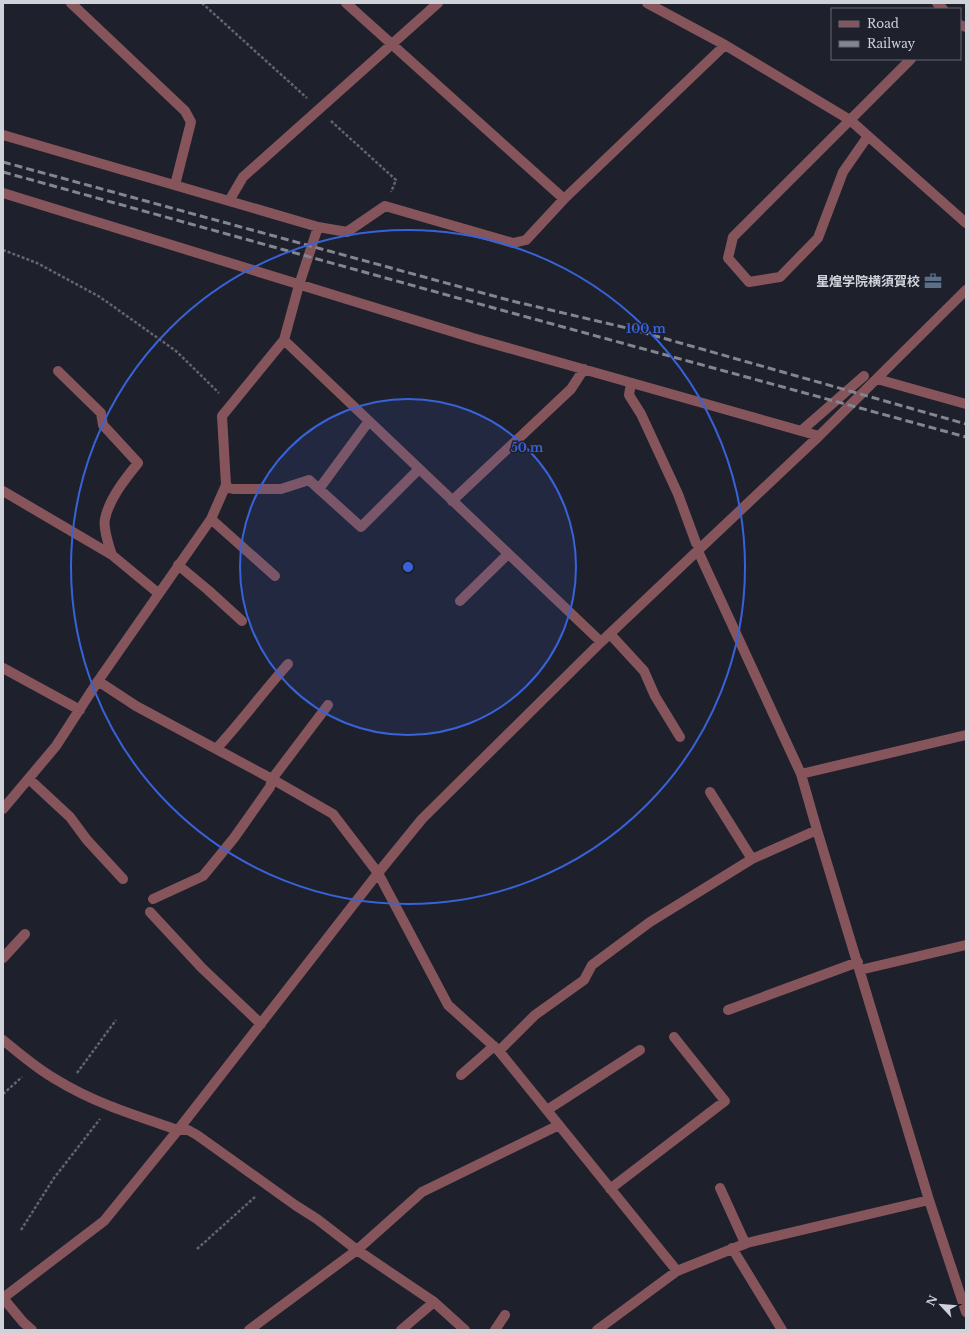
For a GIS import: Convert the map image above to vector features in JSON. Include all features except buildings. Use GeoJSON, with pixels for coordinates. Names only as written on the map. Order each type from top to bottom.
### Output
{"type":"FeatureCollection","features":[{"type":"Feature","properties":{"kind":"street"},"geometry":{"type":"LineString","coordinates":[[71,3],[185,111],[191,122],[175,185]]}},
{"type":"Feature","properties":{"kind":"street"},"geometry":{"type":"LineString","coordinates":[[346,3],[564,199]]}},
{"type":"Feature","properties":{"kind":"street"},"geometry":{"type":"LineString","coordinates":[[229,201],[243,177],[438,3]]}},
{"type":"Feature","properties":{"kind":"street"},"geometry":{"type":"LineString","coordinates":[[647,3],[725,45],[850,120],[966,223]]}},
{"type":"Feature","properties":{"kind":"street"},"geometry":{"type":"LineString","coordinates":[[3,135],[318,227],[347,232],[385,206],[513,243],[526,240],[564,199],[725,45]]}},
{"type":"Feature","properties":{"kind":"street"},"geometry":{"type":"LineString","coordinates":[[868,136],[843,172],[818,238],[780,278],[749,282],[728,258],[734,237],[910,60]]}},
{"type":"Feature","properties":{"kind":"street"},"geometry":{"type":"LineString","coordinates":[[3,193],[473,338],[819,436]]}},
{"type":"Feature","properties":{"kind":"street"},"geometry":{"type":"LineString","coordinates":[[3,809],[56,746],[98,681],[210,519],[225,487],[222,416],[284,340],[299,285],[318,227]]}},
{"type":"Feature","properties":{"kind":"street"},"geometry":{"type":"LineString","coordinates":[[32,1330],[23,1322],[3,1298],[104,1221],[178,1130],[378,873],[422,819],[697,547],[819,436],[966,290]]}},
{"type":"Feature","properties":{"kind":"street"},"geometry":{"type":"LineString","coordinates":[[284,340],[601,642]]}},
{"type":"Feature","properties":{"kind":"street"},"geometry":{"type":"LineString","coordinates":[[452,501],[571,389],[584,369]]}},
{"type":"Feature","properties":{"kind":"street"},"geometry":{"type":"LineString","coordinates":[[58,371],[100,413],[103,425],[138,463],[112,500],[104,520],[112,555]]}},
{"type":"Feature","properties":{"kind":"street"},"geometry":{"type":"LineString","coordinates":[[801,431],[864,376]]}},
{"type":"Feature","properties":{"kind":"street"},"geometry":{"type":"LineString","coordinates":[[877,379],[966,404]]}},
{"type":"Feature","properties":{"kind":"street"},"geometry":{"type":"LineString","coordinates":[[631,383],[629,395],[641,414],[678,494],[697,547],[801,774],[929,1200],[966,1312]]}},
{"type":"Feature","properties":{"kind":"street"},"geometry":{"type":"LineString","coordinates":[[319,489],[369,421]]}},
{"type":"Feature","properties":{"kind":"street"},"geometry":{"type":"LineString","coordinates":[[225,487],[233,489],[281,489],[309,480],[361,527],[419,469]]}},
{"type":"Feature","properties":{"kind":"street"},"geometry":{"type":"LineString","coordinates":[[3,491],[112,555],[158,593]]}},
{"type":"Feature","properties":{"kind":"street"},"geometry":{"type":"LineString","coordinates":[[210,519],[275,576]]}},
{"type":"Feature","properties":{"kind":"street"},"geometry":{"type":"LineString","coordinates":[[460,601],[508,554]]}},
{"type":"Feature","properties":{"kind":"street"},"geometry":{"type":"LineString","coordinates":[[178,565],[242,621]]}},
{"type":"Feature","properties":{"kind":"street"},"geometry":{"type":"LineString","coordinates":[[610,634],[644,671],[655,696],[680,737]]}},
{"type":"Feature","properties":{"kind":"street"},"geometry":{"type":"LineString","coordinates":[[216,749],[288,664]]}},
{"type":"Feature","properties":{"kind":"street"},"geometry":{"type":"LineString","coordinates":[[3,668],[80,710]]}},
{"type":"Feature","properties":{"kind":"street"},"geometry":{"type":"LineString","coordinates":[[98,681],[136,706],[272,778],[333,814],[378,873],[448,1005],[497,1049],[677,1271]]}},
{"type":"Feature","properties":{"kind":"street"},"geometry":{"type":"LineString","coordinates":[[153,899],[203,876],[234,838],[270,787],[272,778],[328,705]]}},
{"type":"Feature","properties":{"kind":"street"},"geometry":{"type":"LineString","coordinates":[[801,774],[966,735]]}},
{"type":"Feature","properties":{"kind":"street"},"geometry":{"type":"LineString","coordinates":[[29,779],[70,816],[87,840],[123,879]]}},
{"type":"Feature","properties":{"kind":"street"},"geometry":{"type":"LineString","coordinates":[[710,792],[752,859]]}},
{"type":"Feature","properties":{"kind":"street"},"geometry":{"type":"LineString","coordinates":[[461,1075],[497,1049],[535,1015],[584,980],[592,965],[650,922],[752,859],[817,830]]}},
{"type":"Feature","properties":{"kind":"street"},"geometry":{"type":"LineString","coordinates":[[150,912],[201,967],[261,1024]]}},
{"type":"Feature","properties":{"kind":"street"},"geometry":{"type":"LineString","coordinates":[[3,958],[25,934]]}},
{"type":"Feature","properties":{"kind":"street"},"geometry":{"type":"LineString","coordinates":[[728,1010],[859,966],[966,945]]}},
{"type":"Feature","properties":{"kind":"street"},"geometry":{"type":"LineString","coordinates":[[610,1189],[725,1101],[674,1038]]}},
{"type":"Feature","properties":{"kind":"street"},"geometry":{"type":"LineString","coordinates":[[3,1040],[35,1066],[67,1086],[110,1106],[178,1130],[188,1130],[197,1135],[317,1219],[357,1250],[434,1302],[465,1330]]}},
{"type":"Feature","properties":{"kind":"street"},"geometry":{"type":"LineString","coordinates":[[547,1110],[640,1050]]}},
{"type":"Feature","properties":{"kind":"street"},"geometry":{"type":"LineString","coordinates":[[249,1330],[357,1250],[422,1192],[559,1125]]}},
{"type":"Feature","properties":{"kind":"street"},"geometry":{"type":"LineString","coordinates":[[720,1188],[744,1243]]}},
{"type":"Feature","properties":{"kind":"street"},"geometry":{"type":"LineString","coordinates":[[597,1330],[677,1271],[744,1243],[929,1200]]}},
{"type":"Feature","properties":{"kind":"street"},"geometry":{"type":"LineString","coordinates":[[732,1248],[782,1330]]}},
{"type":"Feature","properties":{"kind":"street"},"geometry":{"type":"LineString","coordinates":[[401,1330],[434,1302]]}},
{"type":"Feature","properties":{"kind":"street"},"geometry":{"type":"LineString","coordinates":[[495,1330],[505,1315]]}},
{"type":"Feature","properties":{"kind":"path"},"geometry":{"type":"LineString","coordinates":[[3,250],[37,262],[100,297],[176,351],[231,404]]}},
{"type":"Feature","properties":{"kind":"path"},"geometry":{"type":"LineString","coordinates":[[67,1086],[116,1020]]}},
{"type":"Feature","properties":{"kind":"path"},"geometry":{"type":"LineString","coordinates":[[3,1094],[35,1066]]}},
{"type":"Feature","properties":{"kind":"path"},"geometry":{"type":"LineString","coordinates":[[21,1230],[54,1178],[110,1106]]}},
{"type":"Feature","properties":{"kind":"path"},"geometry":{"type":"LineString","coordinates":[[197,1249],[268,1185]]}},
{"type":"Feature","properties":{"kind":"railway"},"geometry":{"type":"LineString","coordinates":[[3,162],[512,301],[631,329],[966,424]]}},
{"type":"Feature","properties":{"kind":"railway"},"geometry":{"type":"LineString","coordinates":[[3,172],[966,437]]}},
{"type":"Feature","properties":{"kind":"place","name":"星煌学院横須賀校"},"geometry":{"type":"Point","coordinates":[933,281]}}]}
